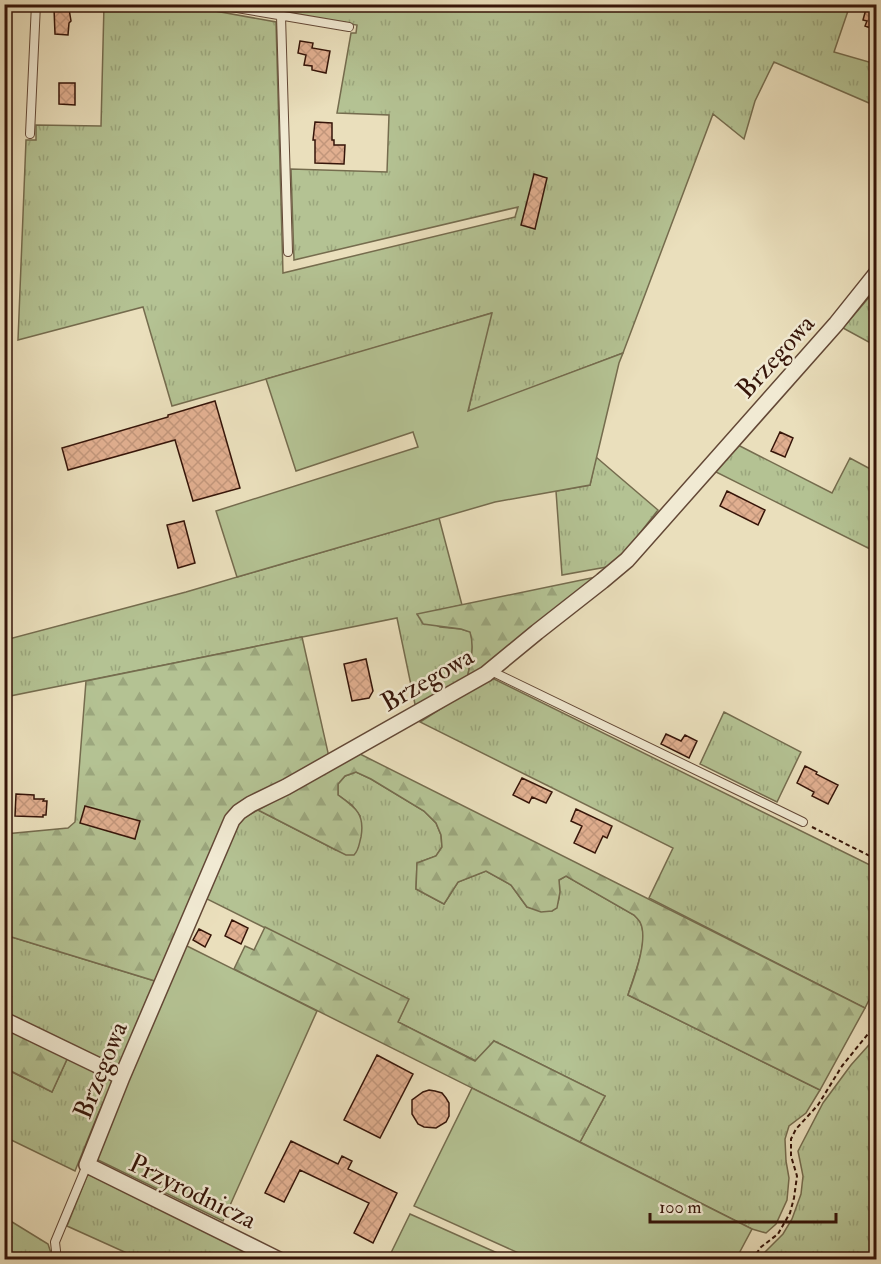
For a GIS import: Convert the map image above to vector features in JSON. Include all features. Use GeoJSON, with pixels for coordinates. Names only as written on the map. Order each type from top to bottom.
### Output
{"type":"FeatureCollection","features":[{"type":"Feature","properties":{"kind":"street","name":"Brzegowa"},"geometry":{"type":"LineString","coordinates":[[87,1165],[122,1077],[232,820],[239,812],[490,671],[602,582],[627,560],[836,324],[876,274]]}},
{"type":"Feature","properties":{"kind":"street"},"geometry":{"type":"LineString","coordinates":[[4,1020],[122,1077]]}},
{"type":"Feature","properties":{"kind":"street","name":"Przyrodnicza"},"geometry":{"type":"LineString","coordinates":[[87,1165],[279,1260]]}},
{"type":"Feature","properties":{"kind":"lane"},"geometry":{"type":"LineString","coordinates":[[30,134],[36,4]]}},
{"type":"Feature","properties":{"kind":"lane"},"geometry":{"type":"LineString","coordinates":[[213,4],[349,27]]}},
{"type":"Feature","properties":{"kind":"lane"},"geometry":{"type":"LineString","coordinates":[[281,16],[288,252]]}},
{"type":"Feature","properties":{"kind":"lane"},"geometry":{"type":"LineString","coordinates":[[490,671],[802,822]]}},
{"type":"Feature","properties":{"kind":"lane"},"geometry":{"type":"LineString","coordinates":[[55,1260],[55,1242],[87,1165]]}},
{"type":"Feature","properties":{"kind":"path"},"geometry":{"type":"LineString","coordinates":[[802,822],[876,859]]}},
{"type":"Feature","properties":{"kind":"path"},"geometry":{"type":"LineString","coordinates":[[752,1260],[761,1247],[778,1234],[790,1213],[797,1176],[791,1156],[791,1139],[796,1129],[818,1104],[842,1066],[876,1024]]}},
{"type":"Feature","properties":{"kind":"green space"},"geometry":{"type":"Polygon","coordinates":[[[104,5],[182,5],[276,22],[283,273],[515,217],[518,207],[294,260],[291,169],[387,172],[389,115],[337,113],[351,33],[356,33],[357,25],[235,5],[850,5],[834,52],[876,64],[876,106],[774,62],[755,101],[744,139],[713,114],[623,353],[468,412],[491,313],[172,406],[143,307],[18,340],[26,140],[36,140],[36,125],[101,126],[104,5]]]}},
{"type":"Feature","properties":{"kind":"green space"},"geometry":{"type":"Polygon","coordinates":[[[876,289],[876,346],[843,328],[876,289]]]}},
{"type":"Feature","properties":{"kind":"green space"},"geometry":{"type":"Polygon","coordinates":[[[492,313],[468,411],[623,353],[590,485],[495,502],[237,577],[216,511],[418,447],[413,432],[296,471],[266,379],[492,313]]]}},
{"type":"Feature","properties":{"kind":"green space"},"geometry":{"type":"Polygon","coordinates":[[[736,444],[832,493],[850,458],[876,472],[876,552],[714,471],[736,444]]]}},
{"type":"Feature","properties":{"kind":"green space"},"geometry":{"type":"Polygon","coordinates":[[[596,457],[658,510],[612,566],[562,575],[556,491],[590,485],[596,457]]]}},
{"type":"Feature","properties":{"kind":"green space"},"geometry":{"type":"Polygon","coordinates":[[[439,518],[462,605],[418,615],[440,627],[471,632],[472,656],[467,679],[416,709],[397,618],[5,697],[5,640],[186,592],[439,518]]]}},
{"type":"Feature","properties":{"kind":"green space"},"geometry":{"type":"Polygon","coordinates":[[[601,576],[467,679],[472,650],[470,632],[423,624],[417,614],[601,576]]]}},
{"type":"Feature","properties":{"kind":"green space"},"geometry":{"type":"Polygon","coordinates":[[[302,637],[329,757],[226,816],[155,981],[5,935],[5,834],[68,828],[75,822],[86,681],[302,637]]]}},
{"type":"Feature","properties":{"kind":"green space"},"geometry":{"type":"Polygon","coordinates":[[[490,677],[876,868],[876,986],[865,1008],[649,898],[673,848],[420,722],[490,677]]]}},
{"type":"Feature","properties":{"kind":"green space"},"geometry":{"type":"Polygon","coordinates":[[[724,712],[801,752],[777,802],[700,764],[724,712]]]}},
{"type":"Feature","properties":{"kind":"green space"},"geometry":{"type":"Polygon","coordinates":[[[360,754],[865,1008],[820,1090],[628,995],[642,948],[640,922],[634,915],[566,876],[559,880],[560,892],[557,908],[552,911],[541,912],[527,907],[511,885],[486,871],[458,882],[444,904],[416,889],[417,863],[436,856],[442,847],[441,835],[436,823],[424,811],[356,772],[345,776],[338,784],[338,795],[358,812],[362,823],[358,849],[354,855],[346,855],[258,810],[360,754]]]}},
{"type":"Feature","properties":{"kind":"green space"},"geometry":{"type":"Polygon","coordinates":[[[356,772],[424,811],[436,823],[441,835],[442,847],[436,856],[417,863],[416,889],[444,904],[458,882],[486,871],[511,885],[527,907],[552,911],[558,901],[559,880],[566,876],[634,915],[640,921],[643,930],[642,948],[628,995],[820,1090],[806,1113],[789,1126],[785,1139],[789,1178],[787,1200],[776,1224],[766,1233],[752,1229],[580,1142],[605,1096],[494,1041],[476,1061],[398,1022],[408,999],[203,897],[236,822],[258,810],[336,850],[360,816],[352,805],[338,795],[338,784],[345,776],[356,772]]]}},
{"type":"Feature","properties":{"kind":"green space"},"geometry":{"type":"Polygon","coordinates":[[[265,927],[409,999],[398,1022],[475,1061],[494,1041],[605,1096],[580,1142],[234,969],[245,946],[254,950],[265,927]]]}},
{"type":"Feature","properties":{"kind":"green space"},"geometry":{"type":"Polygon","coordinates":[[[5,935],[155,981],[118,1067],[5,1013],[5,935]]]}},
{"type":"Feature","properties":{"kind":"green space"},"geometry":{"type":"Polygon","coordinates":[[[183,944],[317,1011],[223,1221],[94,1158],[183,944]]]}},
{"type":"Feature","properties":{"kind":"green space"},"geometry":{"type":"Polygon","coordinates":[[[4,1027],[68,1057],[52,1092],[5,1068],[4,1027]]]}},
{"type":"Feature","properties":{"kind":"green space"},"geometry":{"type":"Polygon","coordinates":[[[876,1037],[876,1259],[758,1259],[783,1234],[792,1219],[801,1194],[803,1176],[798,1151],[823,1103],[851,1065],[876,1037]]]}},
{"type":"Feature","properties":{"kind":"green space"},"geometry":{"type":"Polygon","coordinates":[[[68,1057],[115,1078],[75,1171],[5,1137],[4,1068],[52,1092],[68,1057]]]}},
{"type":"Feature","properties":{"kind":"green space"},"geometry":{"type":"Polygon","coordinates":[[[472,1088],[752,1229],[736,1259],[532,1259],[414,1206],[472,1088]]]}},
{"type":"Feature","properties":{"kind":"green space"},"geometry":{"type":"Polygon","coordinates":[[[88,1174],[266,1259],[140,1259],[67,1226],[88,1174]]]}},
{"type":"Feature","properties":{"kind":"green space"},"geometry":{"type":"Polygon","coordinates":[[[410,1214],[511,1259],[388,1259],[410,1214]]]}},
{"type":"Feature","properties":{"kind":"green space"},"geometry":{"type":"Polygon","coordinates":[[[4,1217],[48,1244],[51,1253],[49,1259],[5,1259],[4,1217]]]}},
{"type":"Feature","properties":{"kind":"building"},"geometry":{"type":"Polygon","coordinates":[[[872,4],[876,4],[876,30],[865,26],[867,21],[863,20],[866,9],[870,10],[872,4]]]}},
{"type":"Feature","properties":{"kind":"building"},"geometry":{"type":"Polygon","coordinates":[[[54,8],[69,9],[71,21],[68,35],[55,34],[54,8]]]}},
{"type":"Feature","properties":{"kind":"building"},"geometry":{"type":"Polygon","coordinates":[[[300,41],[313,43],[312,48],[330,51],[326,73],[312,70],[312,66],[304,65],[306,55],[298,53],[300,41]]]}},
{"type":"Feature","properties":{"kind":"building"},"geometry":{"type":"Polygon","coordinates":[[[59,83],[75,83],[75,105],[59,104],[59,83]]]}},
{"type":"Feature","properties":{"kind":"building"},"geometry":{"type":"Polygon","coordinates":[[[315,122],[332,123],[334,145],[345,145],[344,164],[315,163],[315,140],[313,140],[315,122]]]}},
{"type":"Feature","properties":{"kind":"building"},"geometry":{"type":"Polygon","coordinates":[[[534,174],[547,178],[535,229],[521,225],[534,174]]]}},
{"type":"Feature","properties":{"kind":"building"},"geometry":{"type":"Polygon","coordinates":[[[215,401],[240,488],[193,501],[175,440],[68,470],[62,448],[215,401]]]}},
{"type":"Feature","properties":{"kind":"building"},"geometry":{"type":"Polygon","coordinates":[[[780,432],[793,438],[785,457],[771,451],[780,432]]]}},
{"type":"Feature","properties":{"kind":"building"},"geometry":{"type":"Polygon","coordinates":[[[727,491],[765,510],[758,525],[720,506],[727,491]]]}},
{"type":"Feature","properties":{"kind":"building"},"geometry":{"type":"Polygon","coordinates":[[[184,521],[195,563],[178,568],[167,525],[184,521]]]}},
{"type":"Feature","properties":{"kind":"building"},"geometry":{"type":"Polygon","coordinates":[[[366,659],[373,691],[369,698],[352,701],[344,664],[366,659]]]}},
{"type":"Feature","properties":{"kind":"building"},"geometry":{"type":"Polygon","coordinates":[[[666,734],[681,741],[685,735],[697,741],[689,758],[661,744],[666,734]]]}},
{"type":"Feature","properties":{"kind":"building"},"geometry":{"type":"Polygon","coordinates":[[[805,766],[838,785],[828,804],[812,796],[814,792],[797,783],[805,766]]]}},
{"type":"Feature","properties":{"kind":"building"},"geometry":{"type":"Polygon","coordinates":[[[522,778],[552,792],[546,803],[532,797],[529,803],[513,795],[522,778]]]}},
{"type":"Feature","properties":{"kind":"building"},"geometry":{"type":"Polygon","coordinates":[[[16,794],[34,795],[34,799],[47,801],[46,815],[43,817],[15,816],[16,794]]]}},
{"type":"Feature","properties":{"kind":"building"},"geometry":{"type":"Polygon","coordinates":[[[85,806],[140,821],[135,839],[80,823],[85,806]]]}},
{"type":"Feature","properties":{"kind":"building"},"geometry":{"type":"Polygon","coordinates":[[[576,809],[612,826],[607,838],[603,836],[595,853],[574,843],[582,826],[571,821],[576,809]]]}},
{"type":"Feature","properties":{"kind":"building"},"geometry":{"type":"Polygon","coordinates":[[[232,920],[248,928],[241,944],[225,936],[232,920]]]}},
{"type":"Feature","properties":{"kind":"building"},"geometry":{"type":"Polygon","coordinates":[[[199,929],[211,935],[205,947],[193,940],[199,929]]]}},
{"type":"Feature","properties":{"kind":"building"},"geometry":{"type":"Polygon","coordinates":[[[377,1055],[413,1074],[380,1138],[344,1120],[377,1055]]]}},
{"type":"Feature","properties":{"kind":"building"},"geometry":{"type":"Polygon","coordinates":[[[429,1090],[442,1093],[449,1103],[449,1116],[446,1122],[436,1128],[418,1124],[412,1114],[412,1100],[429,1090]]]}},
{"type":"Feature","properties":{"kind":"building"},"geometry":{"type":"Polygon","coordinates":[[[291,1141],[338,1164],[342,1156],[352,1161],[348,1169],[397,1193],[373,1243],[354,1233],[369,1203],[300,1170],[284,1202],[265,1193],[291,1141]]]}}]}
